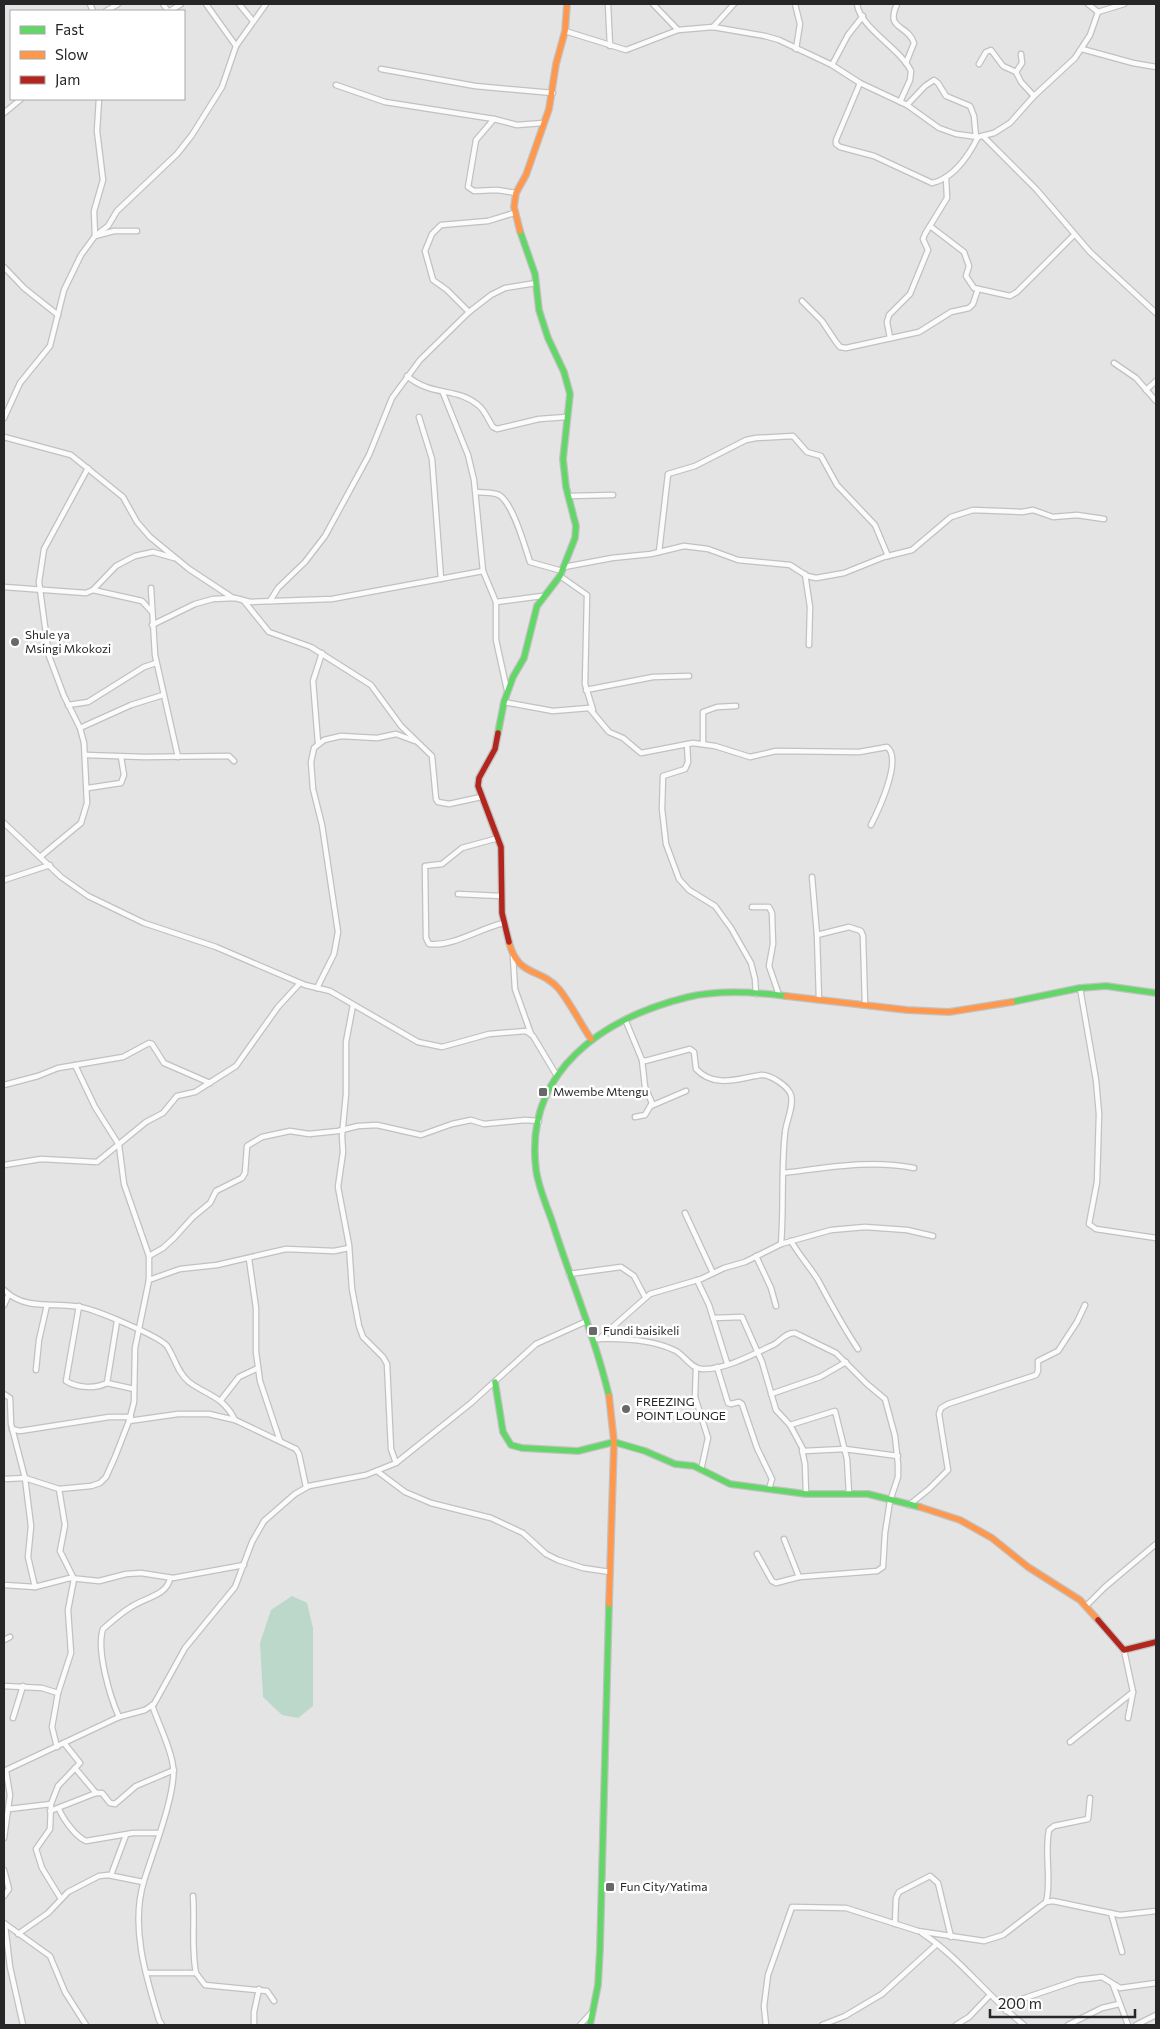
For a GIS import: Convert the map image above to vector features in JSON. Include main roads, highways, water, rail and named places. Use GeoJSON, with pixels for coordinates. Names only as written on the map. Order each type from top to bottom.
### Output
{"type":"FeatureCollection","features":[{"type":"Feature","properties":{"kind":"place","name":"Shule ya Msingi Mkokozi"},"geometry":{"type":"Point","coordinates":[15,642]}},
{"type":"Feature","properties":{"kind":"place","name":"Mwembe Mtengu"},"geometry":{"type":"Point","coordinates":[543,1092]}},
{"type":"Feature","properties":{"kind":"place","name":"Fundi baisikeli"},"geometry":{"type":"Point","coordinates":[593,1331]}},
{"type":"Feature","properties":{"kind":"place","name":"FREEZING POINT LOUNGE"},"geometry":{"type":"Point","coordinates":[626,1409]}},
{"type":"Feature","properties":{"kind":"place","name":"Fun City/Yatima"},"geometry":{"type":"Point","coordinates":[610,1887]}}]}
